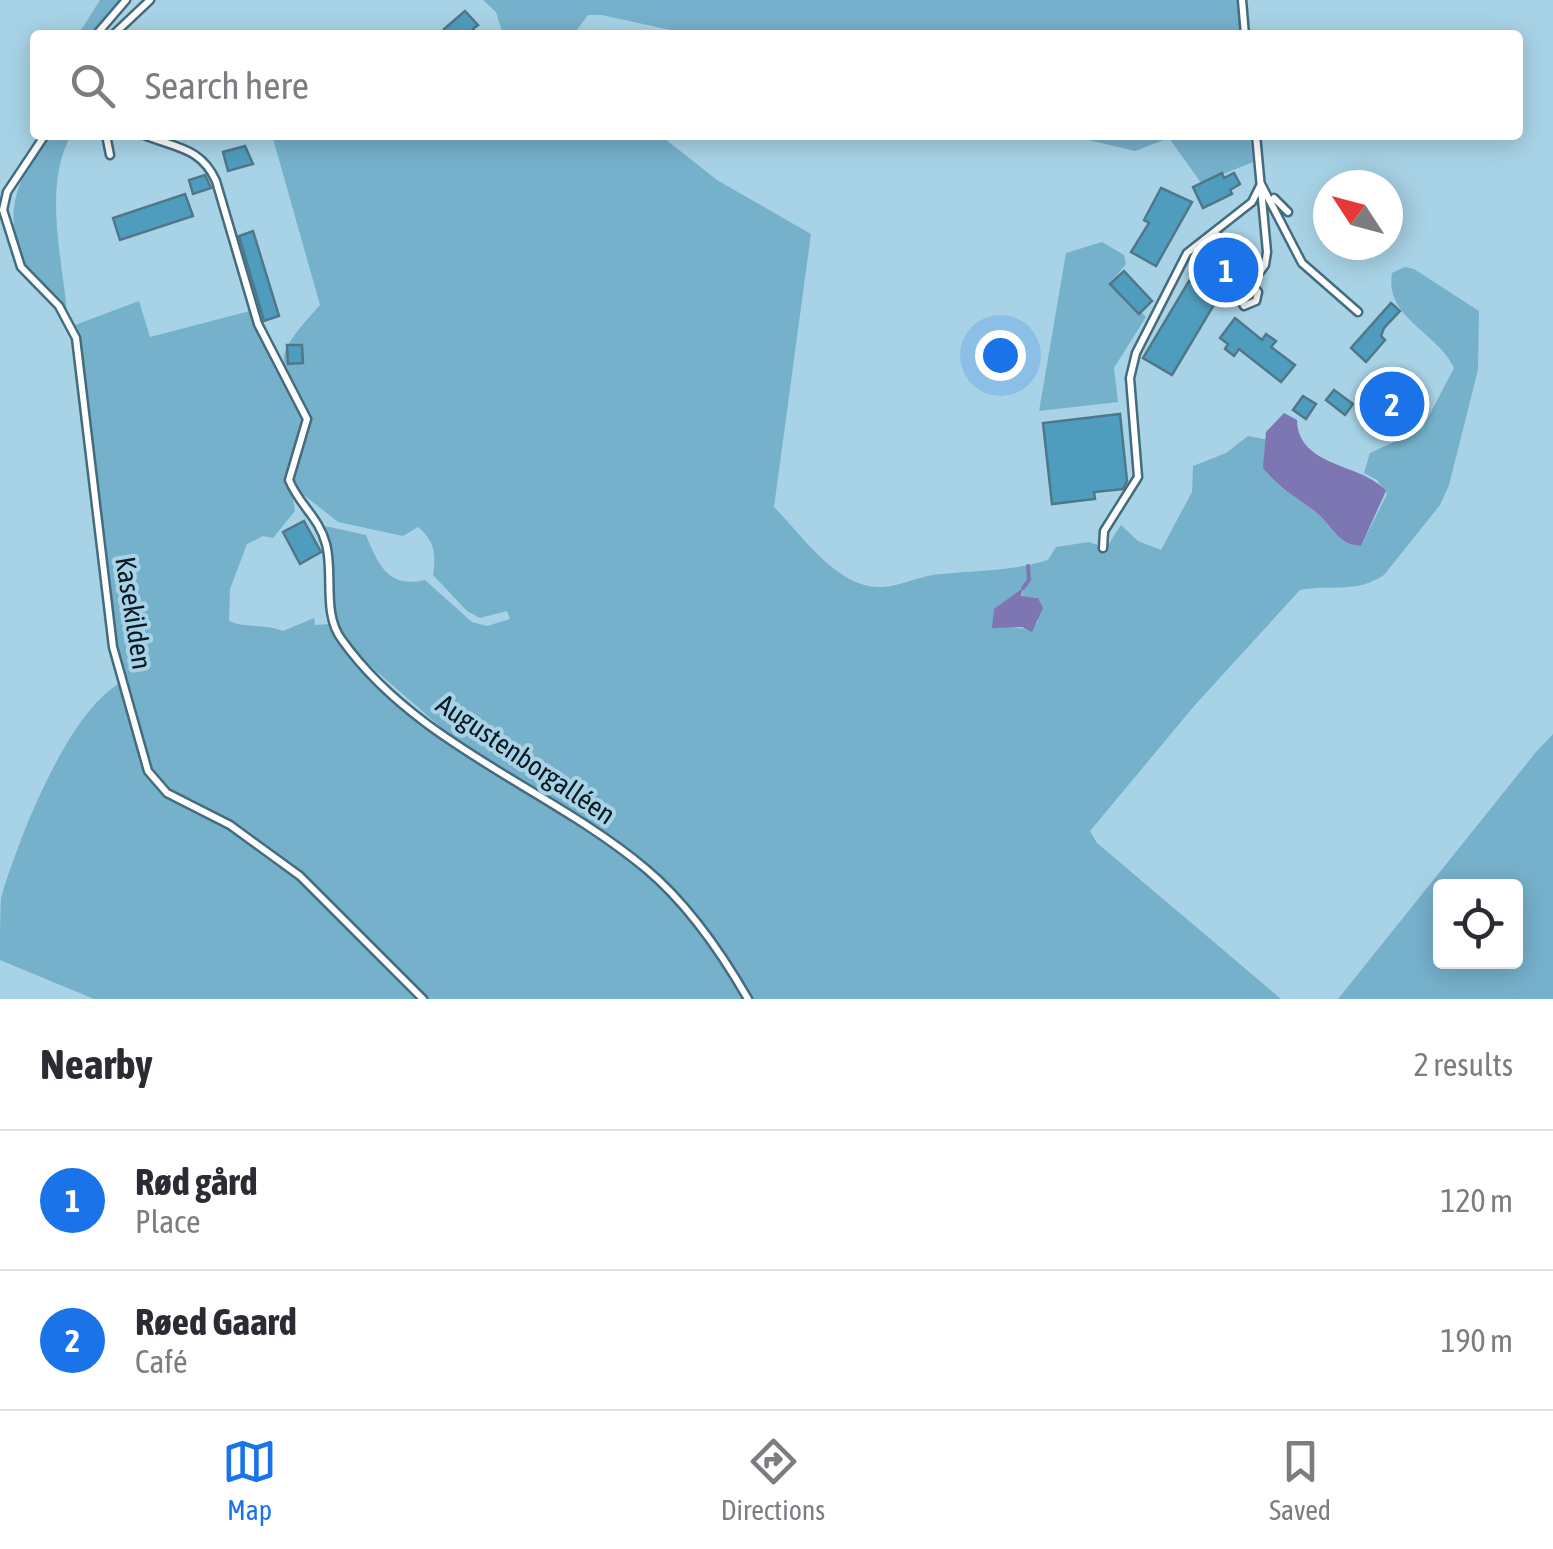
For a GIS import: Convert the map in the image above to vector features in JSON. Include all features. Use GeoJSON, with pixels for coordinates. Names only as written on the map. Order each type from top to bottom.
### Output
{"type":"FeatureCollection","features":[{"type":"Feature","properties":{"kind":"lane"},"geometry":{"type":"LineString","coordinates":[[100,30],[126,0]]}},
{"type":"Feature","properties":{"kind":"lane"},"geometry":{"type":"LineString","coordinates":[[117,30],[150,0]]}},
{"type":"Feature","properties":{"kind":"lane"},"geometry":{"type":"LineString","coordinates":[[1242,0],[1245,30]]}},
{"type":"Feature","properties":{"kind":"lane","name":"Kasekilden"},"geometry":{"type":"LineString","coordinates":[[42,140],[6,192],[2,210],[22,266],[59,306],[76,338],[112,647],[148,771],[167,793],[230,825],[300,876],[423,999]]}},
{"type":"Feature","properties":{"kind":"lane"},"geometry":{"type":"LineString","coordinates":[[107,140],[110,155]]}},
{"type":"Feature","properties":{"kind":"lane","name":"Augustenborgalléen"},"geometry":{"type":"LineString","coordinates":[[159,140],[195,152],[207,162],[258,324],[307,419],[289,480],[296,496],[320,519],[338,636],[368,670],[444,735],[595,831],[657,878],[712,943],[748,999]]}},
{"type":"Feature","properties":{"kind":"lane"},"geometry":{"type":"LineString","coordinates":[[1253,286],[1265,265],[1267,252],[1257,140]]}},
{"type":"Feature","properties":{"kind":"lane"},"geometry":{"type":"LineString","coordinates":[[1261,184],[1288,212]]}},
{"type":"Feature","properties":{"kind":"lane"},"geometry":{"type":"LineString","coordinates":[[1102,548],[1104,531],[1138,476],[1130,378],[1136,353],[1173,274],[1188,253],[1252,202],[1261,184]]}},
{"type":"Feature","properties":{"kind":"lane"},"geometry":{"type":"LineString","coordinates":[[1270,194],[1302,263],[1358,312]]}},
{"type":"Feature","properties":{"kind":"lane"},"geometry":{"type":"LineString","coordinates":[[1215,233],[1246,259],[1256,277]]}},
{"type":"Feature","properties":{"kind":"shaded area"},"geometry":{"type":"Polygon","coordinates":[[[100,0],[121,0],[96,30],[81,30],[100,0]]]}},
{"type":"Feature","properties":{"kind":"shaded area"},"geometry":{"type":"Polygon","coordinates":[[[483,0],[1238,0],[1241,30],[670,30],[588,15],[577,30],[501,30],[496,12],[483,0]]]}},
{"type":"Feature","properties":{"kind":"shaded area"},"geometry":{"type":"Polygon","coordinates":[[[45,140],[69,140],[56,199],[67,312],[29,272],[15,234],[15,200],[27,168],[45,140]]]}},
{"type":"Feature","properties":{"kind":"shaded area"},"geometry":{"type":"Polygon","coordinates":[[[273,140],[666,140],[717,180],[811,234],[774,507],[836,570],[867,586],[883,587],[934,575],[1035,564],[1048,560],[1056,547],[1089,542],[1106,548],[1121,525],[1138,541],[1161,550],[1192,492],[1193,466],[1226,453],[1248,436],[1269,440],[1264,468],[1276,483],[1318,514],[1341,539],[1361,546],[1387,494],[1377,480],[1364,473],[1370,453],[1422,429],[1454,368],[1396,302],[1392,273],[1405,267],[1414,269],[1479,311],[1478,370],[1449,485],[1440,505],[1384,575],[1353,587],[1300,590],[1195,705],[1090,831],[1097,843],[1281,999],[751,999],[676,894],[651,868],[597,828],[459,743],[353,651],[337,628],[325,526],[366,535],[386,572],[402,581],[425,580],[472,622],[487,626],[510,619],[507,611],[480,618],[467,611],[433,575],[433,549],[418,527],[403,536],[338,522],[295,488],[293,473],[310,423],[284,355],[300,327],[320,305],[273,140]],[[1023,588],[995,609],[1005,627],[1029,629],[1038,622],[1036,597],[1022,597],[1023,588]]]}},
{"type":"Feature","properties":{"kind":"shaded area"},"geometry":{"type":"Polygon","coordinates":[[[1088,140],[1164,140],[1135,151],[1088,140]]]}},
{"type":"Feature","properties":{"kind":"shaded area"},"geometry":{"type":"Polygon","coordinates":[[[1170,140],[1251,140],[1253,162],[1201,183],[1170,140]]]}},
{"type":"Feature","properties":{"kind":"shaded area"},"geometry":{"type":"Polygon","coordinates":[[[1102,242],[1124,255],[1126,264],[1111,282],[1146,317],[1114,368],[1118,402],[1039,411],[1066,253],[1102,242]]]}},
{"type":"Feature","properties":{"kind":"shaded area"},"geometry":{"type":"Polygon","coordinates":[[[139,301],[150,337],[250,311],[303,413],[303,428],[288,470],[295,511],[273,538],[263,536],[247,544],[230,589],[229,621],[283,631],[314,618],[315,625],[330,624],[339,641],[368,674],[456,747],[643,869],[686,914],[745,999],[94,999],[0,960],[1,898],[33,811],[65,746],[84,718],[104,695],[124,681],[116,653],[84,369],[75,325],[139,301]]]}},
{"type":"Feature","properties":{"kind":"shaded area"},"geometry":{"type":"Polygon","coordinates":[[[1284,413],[1297,420],[1300,436],[1308,447],[1386,491],[1361,546],[1341,539],[1318,514],[1263,468],[1266,432],[1284,413]]]}},
{"type":"Feature","properties":{"kind":"shaded area"},"geometry":{"type":"Polygon","coordinates":[[[1023,588],[1021,596],[1038,598],[1043,608],[1032,632],[1022,627],[992,628],[994,609],[1023,588]]]}},
{"type":"Feature","properties":{"kind":"shaded area"},"geometry":{"type":"Polygon","coordinates":[[[1553,734],[1553,999],[1338,999],[1433,880],[1433,969],[1523,969],[1523,879],[1434,879],[1553,734]]]}},
{"type":"Feature","properties":{"kind":"building"},"geometry":{"type":"Polygon","coordinates":[[[465,11],[478,25],[474,30],[444,29],[465,11]]]}},
{"type":"Feature","properties":{"kind":"building"},"geometry":{"type":"Polygon","coordinates":[[[245,146],[253,164],[228,171],[223,152],[245,146]]]}},
{"type":"Feature","properties":{"kind":"building"},"geometry":{"type":"Polygon","coordinates":[[[1222,173],[1224,178],[1234,173],[1240,184],[1230,190],[1232,194],[1203,208],[1193,187],[1222,173]]]}},
{"type":"Feature","properties":{"kind":"building"},"geometry":{"type":"Polygon","coordinates":[[[205,175],[211,188],[193,194],[189,180],[205,175]]]}},
{"type":"Feature","properties":{"kind":"building"},"geometry":{"type":"Polygon","coordinates":[[[1161,188],[1192,202],[1156,266],[1131,252],[1149,223],[1144,220],[1161,188]]]}},
{"type":"Feature","properties":{"kind":"building"},"geometry":{"type":"Polygon","coordinates":[[[185,194],[193,216],[120,240],[113,218],[185,194]]]}},
{"type":"Feature","properties":{"kind":"building"},"geometry":{"type":"Polygon","coordinates":[[[253,231],[279,316],[264,321],[239,236],[253,231]]]}},
{"type":"Feature","properties":{"kind":"building"},"geometry":{"type":"Polygon","coordinates":[[[1124,271],[1152,301],[1139,314],[1110,284],[1124,271]]]}},
{"type":"Feature","properties":{"kind":"building"},"geometry":{"type":"Polygon","coordinates":[[[1189,281],[1218,298],[1172,375],[1143,358],[1189,281]]]}},
{"type":"Feature","properties":{"kind":"building"},"geometry":{"type":"Polygon","coordinates":[[[1391,303],[1400,311],[1384,328],[1381,336],[1385,340],[1366,362],[1351,348],[1391,303]]]}},
{"type":"Feature","properties":{"kind":"building"},"geometry":{"type":"Polygon","coordinates":[[[1235,318],[1262,340],[1266,334],[1276,341],[1271,347],[1295,365],[1281,382],[1239,349],[1234,356],[1225,349],[1228,344],[1220,338],[1235,318]]]}},
{"type":"Feature","properties":{"kind":"building"},"geometry":{"type":"Polygon","coordinates":[[[287,345],[302,345],[303,363],[288,364],[287,345]]]}},
{"type":"Feature","properties":{"kind":"building"},"geometry":{"type":"Polygon","coordinates":[[[1334,390],[1353,404],[1345,415],[1326,400],[1334,390]]]}},
{"type":"Feature","properties":{"kind":"building"},"geometry":{"type":"Polygon","coordinates":[[[1374,395],[1393,411],[1383,423],[1363,407],[1374,395]]]}},
{"type":"Feature","properties":{"kind":"building"},"geometry":{"type":"Polygon","coordinates":[[[1303,396],[1316,404],[1306,419],[1293,410],[1303,396]]]}},
{"type":"Feature","properties":{"kind":"building"},"geometry":{"type":"Polygon","coordinates":[[[1120,414],[1127,481],[1123,489],[1094,492],[1095,499],[1052,504],[1043,423],[1120,414]]]}},
{"type":"Feature","properties":{"kind":"building"},"geometry":{"type":"Polygon","coordinates":[[[304,521],[321,552],[300,564],[283,532],[304,521]]]}},
{"type":"Feature","properties":{"kind":"waterway"},"geometry":{"type":"LineString","coordinates":[[1023,588],[1029,580],[1028,566]]}},
{"type":"Feature","properties":{"kind":"place","name":"Rød gård"},"geometry":{"type":"Point","coordinates":[1226,270]}},
{"type":"Feature","properties":{"kind":"place","name":"Røed Gaard"},"geometry":{"type":"Point","coordinates":[1392,404]}}]}
